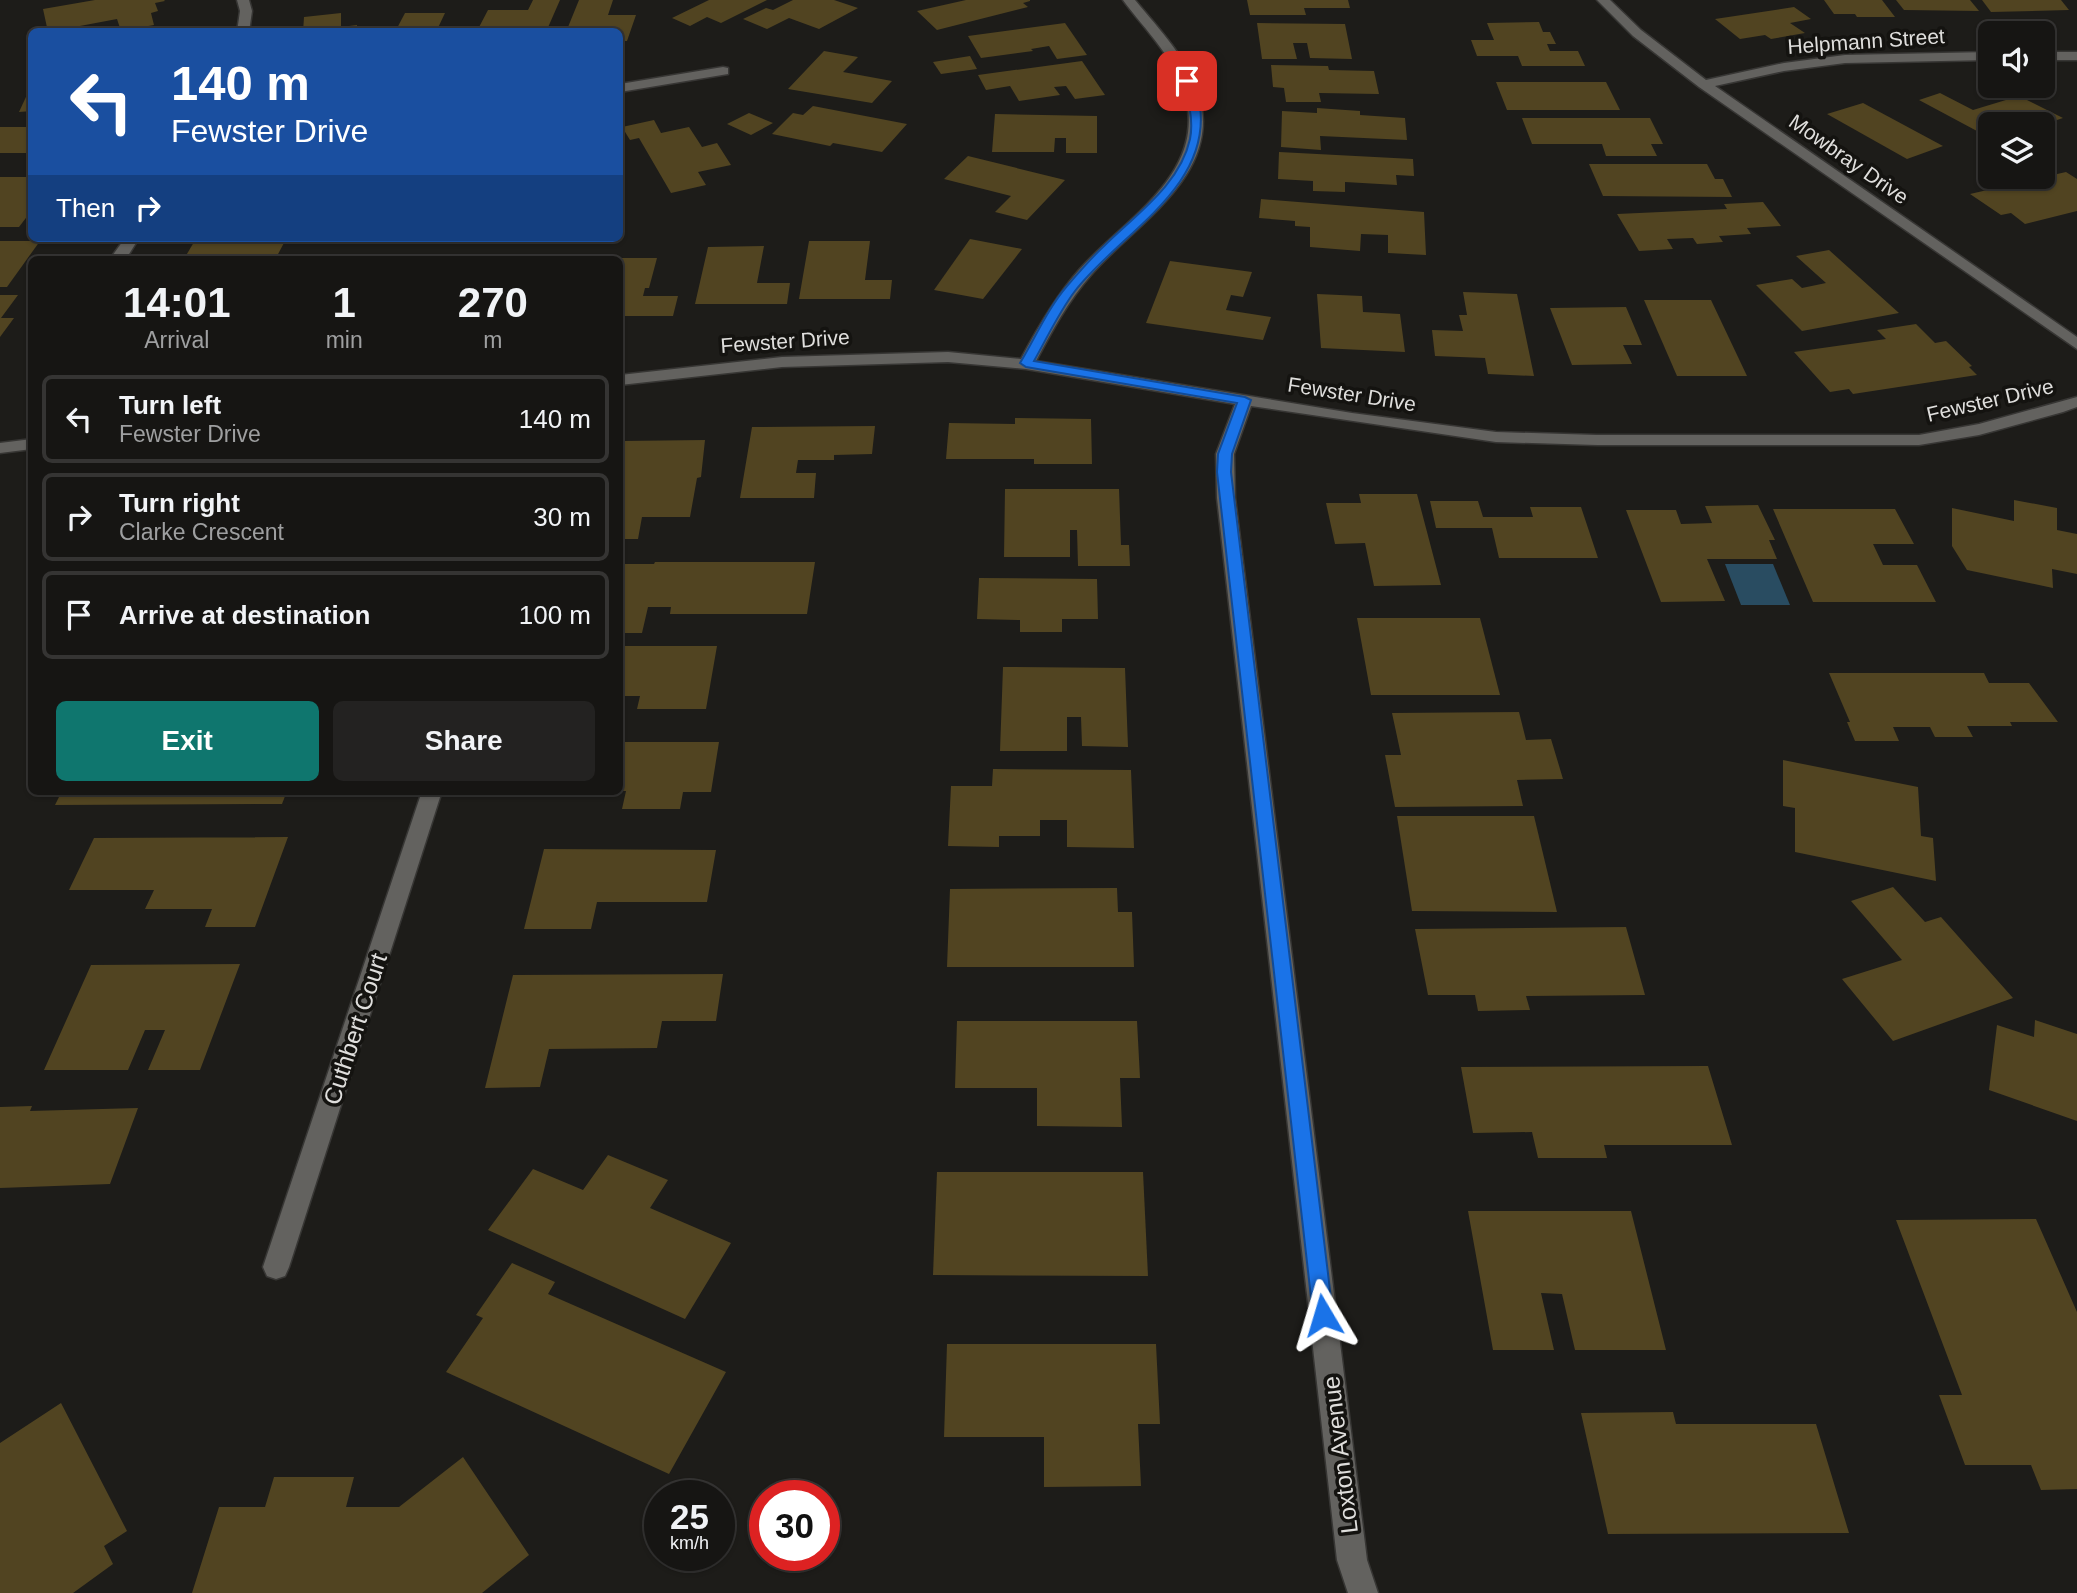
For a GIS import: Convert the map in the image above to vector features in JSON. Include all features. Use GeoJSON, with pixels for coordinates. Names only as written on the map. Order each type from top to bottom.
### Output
{"type":"FeatureCollection","features":[{"type":"Feature","properties":{"kind":"street"},"geometry":{"type":"LineString","coordinates":[[243,0],[246,11],[244,28]]}},
{"type":"Feature","properties":{"kind":"street"},"geometry":{"type":"LineString","coordinates":[[1026,363],[1070,290],[1106,250],[1161,200],[1188,158],[1195,138],[1194,100],[1187,81],[1163,43],[1129,0]]}},
{"type":"Feature","properties":{"kind":"street","name":"Mowbray Drive"},"geometry":{"type":"LineString","coordinates":[[1603,0],[1637,33],[1704,84],[2077,344]]}},
{"type":"Feature","properties":{"kind":"street","name":"Helpmann Street"},"geometry":{"type":"LineString","coordinates":[[1704,84],[1784,67],[1845,59],[1978,56]]}},
{"type":"Feature","properties":{"kind":"street"},"geometry":{"type":"LineString","coordinates":[[2055,56],[2077,56]]}},
{"type":"Feature","properties":{"kind":"street"},"geometry":{"type":"LineString","coordinates":[[623,88],[723,71]]}},
{"type":"Feature","properties":{"kind":"street","name":"Fewster Drive"},"geometry":{"type":"LineString","coordinates":[[623,380],[748,365],[855,358],[948,357],[1026,363],[1432,430],[1546,440],[1919,440],[1955,436],[2077,402]]}},
{"type":"Feature","properties":{"kind":"street","name":"Loxton Avenue"},"geometry":{"type":"LineString","coordinates":[[1245,400],[1225,454],[1226,498],[1352,1560],[1363,1593]]}},
{"type":"Feature","properties":{"kind":"street"},"geometry":{"type":"LineString","coordinates":[[0,448],[28,444]]}},
{"type":"Feature","properties":{"kind":"street","name":"Cuthbert Court"},"geometry":{"type":"LineString","coordinates":[[276,1267],[431,795]]}},
{"type":"Feature","properties":{"kind":"water"},"geometry":{"type":"Polygon","coordinates":[[[1725,564],[1773,564],[1790,605],[1741,605],[1725,564]]]}},
{"type":"Feature","properties":{"kind":"building"},"geometry":{"type":"Polygon","coordinates":[[[95,0],[165,1],[155,3],[158,11],[151,13],[154,25],[138,28],[120,28],[117,19],[69,28],[47,28],[43,9],[95,0]]]}},
{"type":"Feature","properties":{"kind":"building"},"geometry":{"type":"Polygon","coordinates":[[[533,0],[560,0],[548,28],[479,28],[488,10],[528,10],[533,0]]]}},
{"type":"Feature","properties":{"kind":"building"},"geometry":{"type":"Polygon","coordinates":[[[579,0],[613,0],[608,15],[636,15],[627,41],[623,41],[623,28],[568,28],[579,0]]]}},
{"type":"Feature","properties":{"kind":"building"},"geometry":{"type":"Polygon","coordinates":[[[709,0],[767,0],[721,23],[707,17],[690,26],[672,18],[709,0]]]}},
{"type":"Feature","properties":{"kind":"building"},"geometry":{"type":"Polygon","coordinates":[[[793,0],[834,0],[858,8],[819,29],[789,18],[767,29],[743,19],[766,8],[773,10],[793,0]]]}},
{"type":"Feature","properties":{"kind":"building"},"geometry":{"type":"Polygon","coordinates":[[[966,0],[1030,1],[1023,3],[1028,7],[937,30],[917,11],[966,0]]]}},
{"type":"Feature","properties":{"kind":"building"},"geometry":{"type":"Polygon","coordinates":[[[1247,0],[1348,0],[1350,8],[1304,8],[1306,15],[1250,15],[1247,0]]]}},
{"type":"Feature","properties":{"kind":"building"},"geometry":{"type":"Polygon","coordinates":[[[1824,0],[1882,0],[1895,17],[1834,14],[1824,0]]]}},
{"type":"Feature","properties":{"kind":"building"},"geometry":{"type":"Polygon","coordinates":[[[1896,0],[1970,0],[1979,11],[1904,10],[1896,0]]]}},
{"type":"Feature","properties":{"kind":"building"},"geometry":{"type":"Polygon","coordinates":[[[1982,0],[2061,0],[2069,10],[1991,12],[1982,0]]]}},
{"type":"Feature","properties":{"kind":"building"},"geometry":{"type":"Polygon","coordinates":[[[1794,7],[1811,19],[1790,23],[1805,33],[1771,39],[1765,35],[1740,39],[1715,19],[1794,7]]]}},
{"type":"Feature","properties":{"kind":"building"},"geometry":{"type":"Polygon","coordinates":[[[341,13],[341,27],[357,25],[357,28],[303,28],[304,17],[341,13]]]}},
{"type":"Feature","properties":{"kind":"building"},"geometry":{"type":"Polygon","coordinates":[[[405,13],[445,13],[438,28],[397,28],[405,13]]]}},
{"type":"Feature","properties":{"kind":"building"},"geometry":{"type":"Polygon","coordinates":[[[1539,22],[1543,32],[1550,32],[1556,44],[1547,44],[1550,51],[1578,51],[1585,66],[1522,66],[1518,56],[1477,56],[1471,40],[1494,40],[1487,23],[1539,22]]]}},
{"type":"Feature","properties":{"kind":"building"},"geometry":{"type":"Polygon","coordinates":[[[1065,23],[1087,55],[1057,59],[1049,46],[1031,49],[1033,51],[981,58],[968,36],[1065,23]]]}},
{"type":"Feature","properties":{"kind":"building"},"geometry":{"type":"Polygon","coordinates":[[[1257,23],[1345,24],[1352,59],[1310,58],[1307,43],[1293,43],[1297,59],[1262,59],[1257,23]]]}},
{"type":"Feature","properties":{"kind":"building"},"geometry":{"type":"Polygon","coordinates":[[[824,51],[858,57],[843,72],[892,81],[872,103],[788,89],[824,51]]]}},
{"type":"Feature","properties":{"kind":"building"},"geometry":{"type":"Polygon","coordinates":[[[970,56],[977,69],[941,74],[933,62],[970,56]]]}},
{"type":"Feature","properties":{"kind":"building"},"geometry":{"type":"Polygon","coordinates":[[[1082,61],[1105,95],[1075,99],[1066,86],[1054,87],[1060,95],[1019,101],[1010,86],[986,90],[978,75],[1082,61]]]}},
{"type":"Feature","properties":{"kind":"building"},"geometry":{"type":"Polygon","coordinates":[[[1271,65],[1328,66],[1329,70],[1374,71],[1379,94],[1319,93],[1321,102],[1286,102],[1284,88],[1273,87],[1271,65]]]}},
{"type":"Feature","properties":{"kind":"building"},"geometry":{"type":"Polygon","coordinates":[[[1496,82],[1606,82],[1620,110],[1507,110],[1496,82]]]}},
{"type":"Feature","properties":{"kind":"building"},"geometry":{"type":"Polygon","coordinates":[[[28,93],[28,111],[19,112],[28,93]]]}},
{"type":"Feature","properties":{"kind":"building"},"geometry":{"type":"Polygon","coordinates":[[[1940,93],[1973,110],[2012,98],[2023,98],[2051,112],[1978,112],[1978,132],[1919,100],[1940,93]]]}},
{"type":"Feature","properties":{"kind":"building"},"geometry":{"type":"Polygon","coordinates":[[[1863,103],[1943,146],[1907,159],[1827,114],[1863,103]]]}},
{"type":"Feature","properties":{"kind":"building"},"geometry":{"type":"Polygon","coordinates":[[[813,106],[907,124],[882,152],[833,143],[830,146],[772,134],[793,113],[803,115],[813,106]]]}},
{"type":"Feature","properties":{"kind":"building"},"geometry":{"type":"Polygon","coordinates":[[[1317,108],[1360,111],[1360,115],[1405,118],[1407,140],[1320,136],[1321,150],[1281,147],[1282,111],[1317,113],[1317,108]]]}},
{"type":"Feature","properties":{"kind":"building"},"geometry":{"type":"Polygon","coordinates":[[[749,113],[773,123],[751,135],[727,124],[749,113]]]}},
{"type":"Feature","properties":{"kind":"building"},"geometry":{"type":"Polygon","coordinates":[[[995,114],[1097,116],[1097,153],[1066,153],[1066,138],[1055,138],[1054,152],[992,152],[995,114]]]}},
{"type":"Feature","properties":{"kind":"building"},"geometry":{"type":"Polygon","coordinates":[[[1522,118],[1650,118],[1663,144],[1651,144],[1657,156],[1606,156],[1602,144],[1532,144],[1522,118]]]}},
{"type":"Feature","properties":{"kind":"building"},"geometry":{"type":"Polygon","coordinates":[[[654,120],[661,133],[689,127],[702,147],[717,143],[731,165],[698,172],[706,185],[671,193],[639,138],[630,140],[623,127],[654,120]]]}},
{"type":"Feature","properties":{"kind":"building"},"geometry":{"type":"Polygon","coordinates":[[[0,127],[28,127],[28,153],[0,153],[0,127]]]}},
{"type":"Feature","properties":{"kind":"building"},"geometry":{"type":"Polygon","coordinates":[[[1279,152],[1413,159],[1414,176],[1396,175],[1397,185],[1345,182],[1345,192],[1313,191],[1313,181],[1278,179],[1279,152]]]}},
{"type":"Feature","properties":{"kind":"building"},"geometry":{"type":"Polygon","coordinates":[[[968,156],[1065,180],[1027,220],[995,212],[1011,196],[944,179],[968,156]]]}},
{"type":"Feature","properties":{"kind":"building"},"geometry":{"type":"Polygon","coordinates":[[[1589,164],[1707,164],[1715,179],[1723,179],[1732,197],[1603,196],[1589,164]]]}},
{"type":"Feature","properties":{"kind":"building"},"geometry":{"type":"Polygon","coordinates":[[[2066,172],[2077,179],[2077,211],[2025,224],[2011,213],[2001,215],[1970,194],[1992,189],[2055,189],[2055,175],[2066,172]]]}},
{"type":"Feature","properties":{"kind":"building"},"geometry":{"type":"Polygon","coordinates":[[[0,177],[28,177],[28,215],[19,227],[0,227],[0,177]]]}},
{"type":"Feature","properties":{"kind":"building"},"geometry":{"type":"Polygon","coordinates":[[[1261,199],[1424,212],[1426,255],[1388,253],[1388,235],[1361,234],[1360,251],[1310,247],[1310,227],[1295,226],[1295,221],[1259,218],[1261,199]]]}},
{"type":"Feature","properties":{"kind":"building"},"geometry":{"type":"Polygon","coordinates":[[[1763,202],[1781,226],[1747,228],[1751,234],[1719,236],[1723,242],[1697,244],[1693,238],[1667,239],[1673,249],[1639,251],[1617,214],[1727,209],[1724,204],[1763,202]]]}},
{"type":"Feature","properties":{"kind":"building"},"geometry":{"type":"Polygon","coordinates":[[[970,239],[1022,249],[983,299],[934,290],[970,239]]]}},
{"type":"Feature","properties":{"kind":"building"},"geometry":{"type":"Polygon","coordinates":[[[0,241],[39,242],[7,287],[0,287],[0,241]]]}},
{"type":"Feature","properties":{"kind":"building"},"geometry":{"type":"Polygon","coordinates":[[[809,241],[870,241],[865,280],[892,280],[890,299],[799,299],[809,241]]]}},
{"type":"Feature","properties":{"kind":"building"},"geometry":{"type":"Polygon","coordinates":[[[194,242],[284,242],[277,256],[186,256],[194,242]]]}},
{"type":"Feature","properties":{"kind":"building"},"geometry":{"type":"Polygon","coordinates":[[[764,246],[757,283],[790,283],[787,304],[695,304],[708,247],[764,246]]]}},
{"type":"Feature","properties":{"kind":"building"},"geometry":{"type":"Polygon","coordinates":[[[1829,250],[1899,313],[1802,331],[1756,285],[1792,279],[1802,288],[1826,283],[1796,256],[1829,250]]]}},
{"type":"Feature","properties":{"kind":"building"},"geometry":{"type":"Polygon","coordinates":[[[623,258],[657,258],[649,288],[645,288],[643,296],[678,296],[673,316],[623,316],[623,258]]]}},
{"type":"Feature","properties":{"kind":"building"},"geometry":{"type":"Polygon","coordinates":[[[1170,261],[1252,272],[1243,297],[1231,295],[1226,310],[1271,317],[1263,340],[1146,323],[1170,261]]]}},
{"type":"Feature","properties":{"kind":"building"},"geometry":{"type":"Polygon","coordinates":[[[1463,292],[1517,294],[1534,376],[1488,374],[1485,358],[1435,356],[1432,330],[1463,331],[1459,315],[1467,315],[1463,292]]]}},
{"type":"Feature","properties":{"kind":"building"},"geometry":{"type":"Polygon","coordinates":[[[1317,294],[1362,296],[1363,312],[1400,314],[1405,352],[1321,348],[1317,294]]]}},
{"type":"Feature","properties":{"kind":"building"},"geometry":{"type":"Polygon","coordinates":[[[0,295],[18,295],[1,318],[14,318],[0,337],[0,295]]]}},
{"type":"Feature","properties":{"kind":"building"},"geometry":{"type":"Polygon","coordinates":[[[1644,300],[1711,300],[1747,376],[1677,376],[1644,300]]]}},
{"type":"Feature","properties":{"kind":"building"},"geometry":{"type":"Polygon","coordinates":[[[1626,307],[1642,345],[1623,345],[1632,364],[1572,365],[1550,308],[1626,307]]]}},
{"type":"Feature","properties":{"kind":"building"},"geometry":{"type":"Polygon","coordinates":[[[1916,324],[1935,343],[1946,341],[1972,366],[1969,367],[1977,375],[1853,394],[1849,389],[1830,392],[1794,352],[1886,339],[1877,330],[1916,324]]]}},
{"type":"Feature","properties":{"kind":"building"},"geometry":{"type":"Polygon","coordinates":[[[1015,418],[1091,419],[1092,464],[1034,464],[1034,459],[946,459],[949,423],[1015,424],[1015,418]]]}},
{"type":"Feature","properties":{"kind":"building"},"geometry":{"type":"Polygon","coordinates":[[[875,426],[872,454],[834,455],[834,460],[798,460],[796,473],[816,473],[814,498],[740,498],[752,427],[875,426]]]}},
{"type":"Feature","properties":{"kind":"building"},"geometry":{"type":"Polygon","coordinates":[[[705,440],[701,477],[697,478],[690,517],[642,517],[638,539],[623,539],[623,441],[705,440]]]}},
{"type":"Feature","properties":{"kind":"building"},"geometry":{"type":"Polygon","coordinates":[[[1005,489],[1119,489],[1121,545],[1129,545],[1130,566],[1078,566],[1077,530],[1070,530],[1070,557],[1004,557],[1005,489]]]}},
{"type":"Feature","properties":{"kind":"building"},"geometry":{"type":"Polygon","coordinates":[[[1359,494],[1417,494],[1441,585],[1374,586],[1365,543],[1335,544],[1326,503],[1361,503],[1359,494]]]}},
{"type":"Feature","properties":{"kind":"building"},"geometry":{"type":"Polygon","coordinates":[[[2014,500],[2057,508],[2057,530],[2077,534],[2077,574],[2052,569],[2053,588],[1967,570],[1952,546],[1952,508],[2014,521],[2014,500]]]}},
{"type":"Feature","properties":{"kind":"building"},"geometry":{"type":"Polygon","coordinates":[[[1430,501],[1478,501],[1483,517],[1533,517],[1530,507],[1581,507],[1598,558],[1499,558],[1492,528],[1436,528],[1430,501]]]}},
{"type":"Feature","properties":{"kind":"building"},"geometry":{"type":"Polygon","coordinates":[[[1758,505],[1775,540],[1769,540],[1777,559],[1707,559],[1725,601],[1661,602],[1626,510],[1676,510],[1681,524],[1712,523],[1705,506],[1758,505]]]}},
{"type":"Feature","properties":{"kind":"building"},"geometry":{"type":"Polygon","coordinates":[[[1773,509],[1895,509],[1914,544],[1873,544],[1883,565],[1917,565],[1936,602],[1813,602],[1773,509]]]}},
{"type":"Feature","properties":{"kind":"building"},"geometry":{"type":"Polygon","coordinates":[[[815,562],[807,614],[670,614],[671,607],[648,607],[642,633],[623,633],[623,564],[815,562]]]}},
{"type":"Feature","properties":{"kind":"building"},"geometry":{"type":"Polygon","coordinates":[[[979,578],[1097,579],[1098,619],[1062,619],[1062,632],[1020,632],[1020,620],[977,619],[979,578]]]}},
{"type":"Feature","properties":{"kind":"building"},"geometry":{"type":"Polygon","coordinates":[[[1357,618],[1480,618],[1500,695],[1371,695],[1357,618]]]}},
{"type":"Feature","properties":{"kind":"building"},"geometry":{"type":"Polygon","coordinates":[[[623,646],[717,646],[706,709],[637,709],[640,696],[625,696],[623,703],[623,646]]]}},
{"type":"Feature","properties":{"kind":"building"},"geometry":{"type":"Polygon","coordinates":[[[1003,667],[1125,668],[1128,747],[1082,746],[1081,717],[1067,717],[1067,751],[1000,751],[1003,667]]]}},
{"type":"Feature","properties":{"kind":"building"},"geometry":{"type":"Polygon","coordinates":[[[1829,673],[1984,673],[1989,683],[2029,683],[2058,722],[2010,722],[2012,726],[1967,726],[1973,737],[1935,737],[1930,727],[1893,727],[1899,741],[1855,741],[1847,722],[1850,722],[1829,673]]]}},
{"type":"Feature","properties":{"kind":"building"},"geometry":{"type":"Polygon","coordinates":[[[1519,712],[1526,740],[1551,739],[1563,779],[1517,780],[1523,806],[1395,807],[1385,755],[1401,755],[1392,713],[1519,712]]]}},
{"type":"Feature","properties":{"kind":"building"},"geometry":{"type":"Polygon","coordinates":[[[623,742],[719,742],[711,792],[683,792],[680,809],[622,809],[626,791],[623,791],[623,742]]]}},
{"type":"Feature","properties":{"kind":"building"},"geometry":{"type":"Polygon","coordinates":[[[1783,760],[1918,787],[1921,836],[1933,838],[1936,881],[1795,852],[1795,808],[1783,806],[1783,760]]]}},
{"type":"Feature","properties":{"kind":"building"},"geometry":{"type":"Polygon","coordinates":[[[993,769],[1131,770],[1134,848],[1067,847],[1067,820],[1040,820],[1040,836],[999,836],[999,847],[948,846],[951,786],[992,786],[993,769]]]}},
{"type":"Feature","properties":{"kind":"building"},"geometry":{"type":"Polygon","coordinates":[[[60,795],[285,795],[282,804],[55,805],[60,795]]]}},
{"type":"Feature","properties":{"kind":"building"},"geometry":{"type":"Polygon","coordinates":[[[1397,816],[1534,816],[1557,912],[1412,911],[1397,816]]]}},
{"type":"Feature","properties":{"kind":"building"},"geometry":{"type":"Polygon","coordinates":[[[288,837],[255,927],[205,927],[212,909],[145,909],[154,890],[69,890],[94,838],[288,837]]]}},
{"type":"Feature","properties":{"kind":"building"},"geometry":{"type":"Polygon","coordinates":[[[544,849],[716,850],[707,902],[597,902],[591,929],[524,929],[544,849]]]}},
{"type":"Feature","properties":{"kind":"building"},"geometry":{"type":"Polygon","coordinates":[[[1893,887],[1925,922],[1941,917],[2013,998],[1893,1041],[1842,979],[1902,960],[1851,901],[1893,887]]]}},
{"type":"Feature","properties":{"kind":"building"},"geometry":{"type":"Polygon","coordinates":[[[1117,888],[1118,912],[1132,912],[1134,967],[947,967],[950,889],[1117,888]]]}},
{"type":"Feature","properties":{"kind":"building"},"geometry":{"type":"Polygon","coordinates":[[[1626,927],[1645,995],[1526,996],[1530,1010],[1478,1011],[1475,995],[1428,995],[1415,929],[1626,927]]]}},
{"type":"Feature","properties":{"kind":"building"},"geometry":{"type":"Polygon","coordinates":[[[240,964],[200,1070],[148,1070],[165,1030],[145,1030],[128,1070],[44,1070],[91,965],[240,964]]]}},
{"type":"Feature","properties":{"kind":"building"},"geometry":{"type":"Polygon","coordinates":[[[723,974],[716,1021],[662,1021],[657,1048],[549,1049],[540,1087],[485,1088],[513,975],[723,974]]]}},
{"type":"Feature","properties":{"kind":"building"},"geometry":{"type":"Polygon","coordinates":[[[2035,1020],[2077,1034],[2077,1121],[1989,1090],[1997,1025],[2034,1037],[2035,1020]]]}},
{"type":"Feature","properties":{"kind":"building"},"geometry":{"type":"Polygon","coordinates":[[[957,1021],[1137,1021],[1140,1078],[1120,1078],[1122,1127],[1037,1126],[1037,1088],[955,1088],[957,1021]]]}},
{"type":"Feature","properties":{"kind":"building"},"geometry":{"type":"Polygon","coordinates":[[[1708,1066],[1732,1145],[1604,1145],[1607,1158],[1538,1158],[1532,1132],[1473,1133],[1461,1067],[1708,1066]]]}},
{"type":"Feature","properties":{"kind":"building"},"geometry":{"type":"Polygon","coordinates":[[[32,1106],[30,1111],[138,1108],[110,1184],[0,1188],[0,1107],[32,1106]]]}},
{"type":"Feature","properties":{"kind":"building"},"geometry":{"type":"Polygon","coordinates":[[[608,1155],[668,1180],[650,1208],[731,1243],[685,1319],[488,1230],[533,1169],[583,1190],[608,1155]]]}},
{"type":"Feature","properties":{"kind":"building"},"geometry":{"type":"Polygon","coordinates":[[[937,1172],[1143,1172],[1148,1276],[933,1275],[937,1172]]]}},
{"type":"Feature","properties":{"kind":"building"},"geometry":{"type":"Polygon","coordinates":[[[1468,1211],[1631,1211],[1666,1350],[1575,1350],[1562,1294],[1541,1293],[1554,1350],[1493,1350],[1468,1211]]]}},
{"type":"Feature","properties":{"kind":"building"},"geometry":{"type":"Polygon","coordinates":[[[2036,1219],[2077,1312],[2077,1489],[2041,1490],[2031,1465],[1965,1465],[1939,1395],[1962,1395],[1896,1220],[2036,1219]]]}},
{"type":"Feature","properties":{"kind":"building"},"geometry":{"type":"Polygon","coordinates":[[[512,1263],[555,1282],[548,1294],[726,1372],[669,1474],[446,1372],[483,1318],[476,1315],[512,1263]]]}},
{"type":"Feature","properties":{"kind":"building"},"geometry":{"type":"Polygon","coordinates":[[[947,1344],[1156,1344],[1160,1424],[1138,1424],[1141,1486],[1044,1487],[1044,1437],[944,1437],[947,1344]]]}},
{"type":"Feature","properties":{"kind":"building"},"geometry":{"type":"Polygon","coordinates":[[[61,1403],[127,1531],[104,1546],[113,1564],[73,1593],[0,1593],[0,1443],[61,1403]]]}},
{"type":"Feature","properties":{"kind":"building"},"geometry":{"type":"Polygon","coordinates":[[[1673,1412],[1676,1424],[1816,1424],[1849,1533],[1608,1534],[1581,1413],[1673,1412]]]}},
{"type":"Feature","properties":{"kind":"building"},"geometry":{"type":"Polygon","coordinates":[[[463,1457],[529,1555],[482,1593],[192,1593],[219,1507],[265,1507],[274,1477],[354,1477],[346,1507],[399,1507],[463,1457]]]}},
{"type":"Feature","properties":{"kind":"route"},"geometry":{"type":"LineString","coordinates":[[1187,81],[1194,100],[1196,119],[1195,138],[1188,158],[1161,200],[1106,250],[1070,290],[1026,363],[1245,400],[1225,454],[1224,472],[1323,1315]]}}]}
